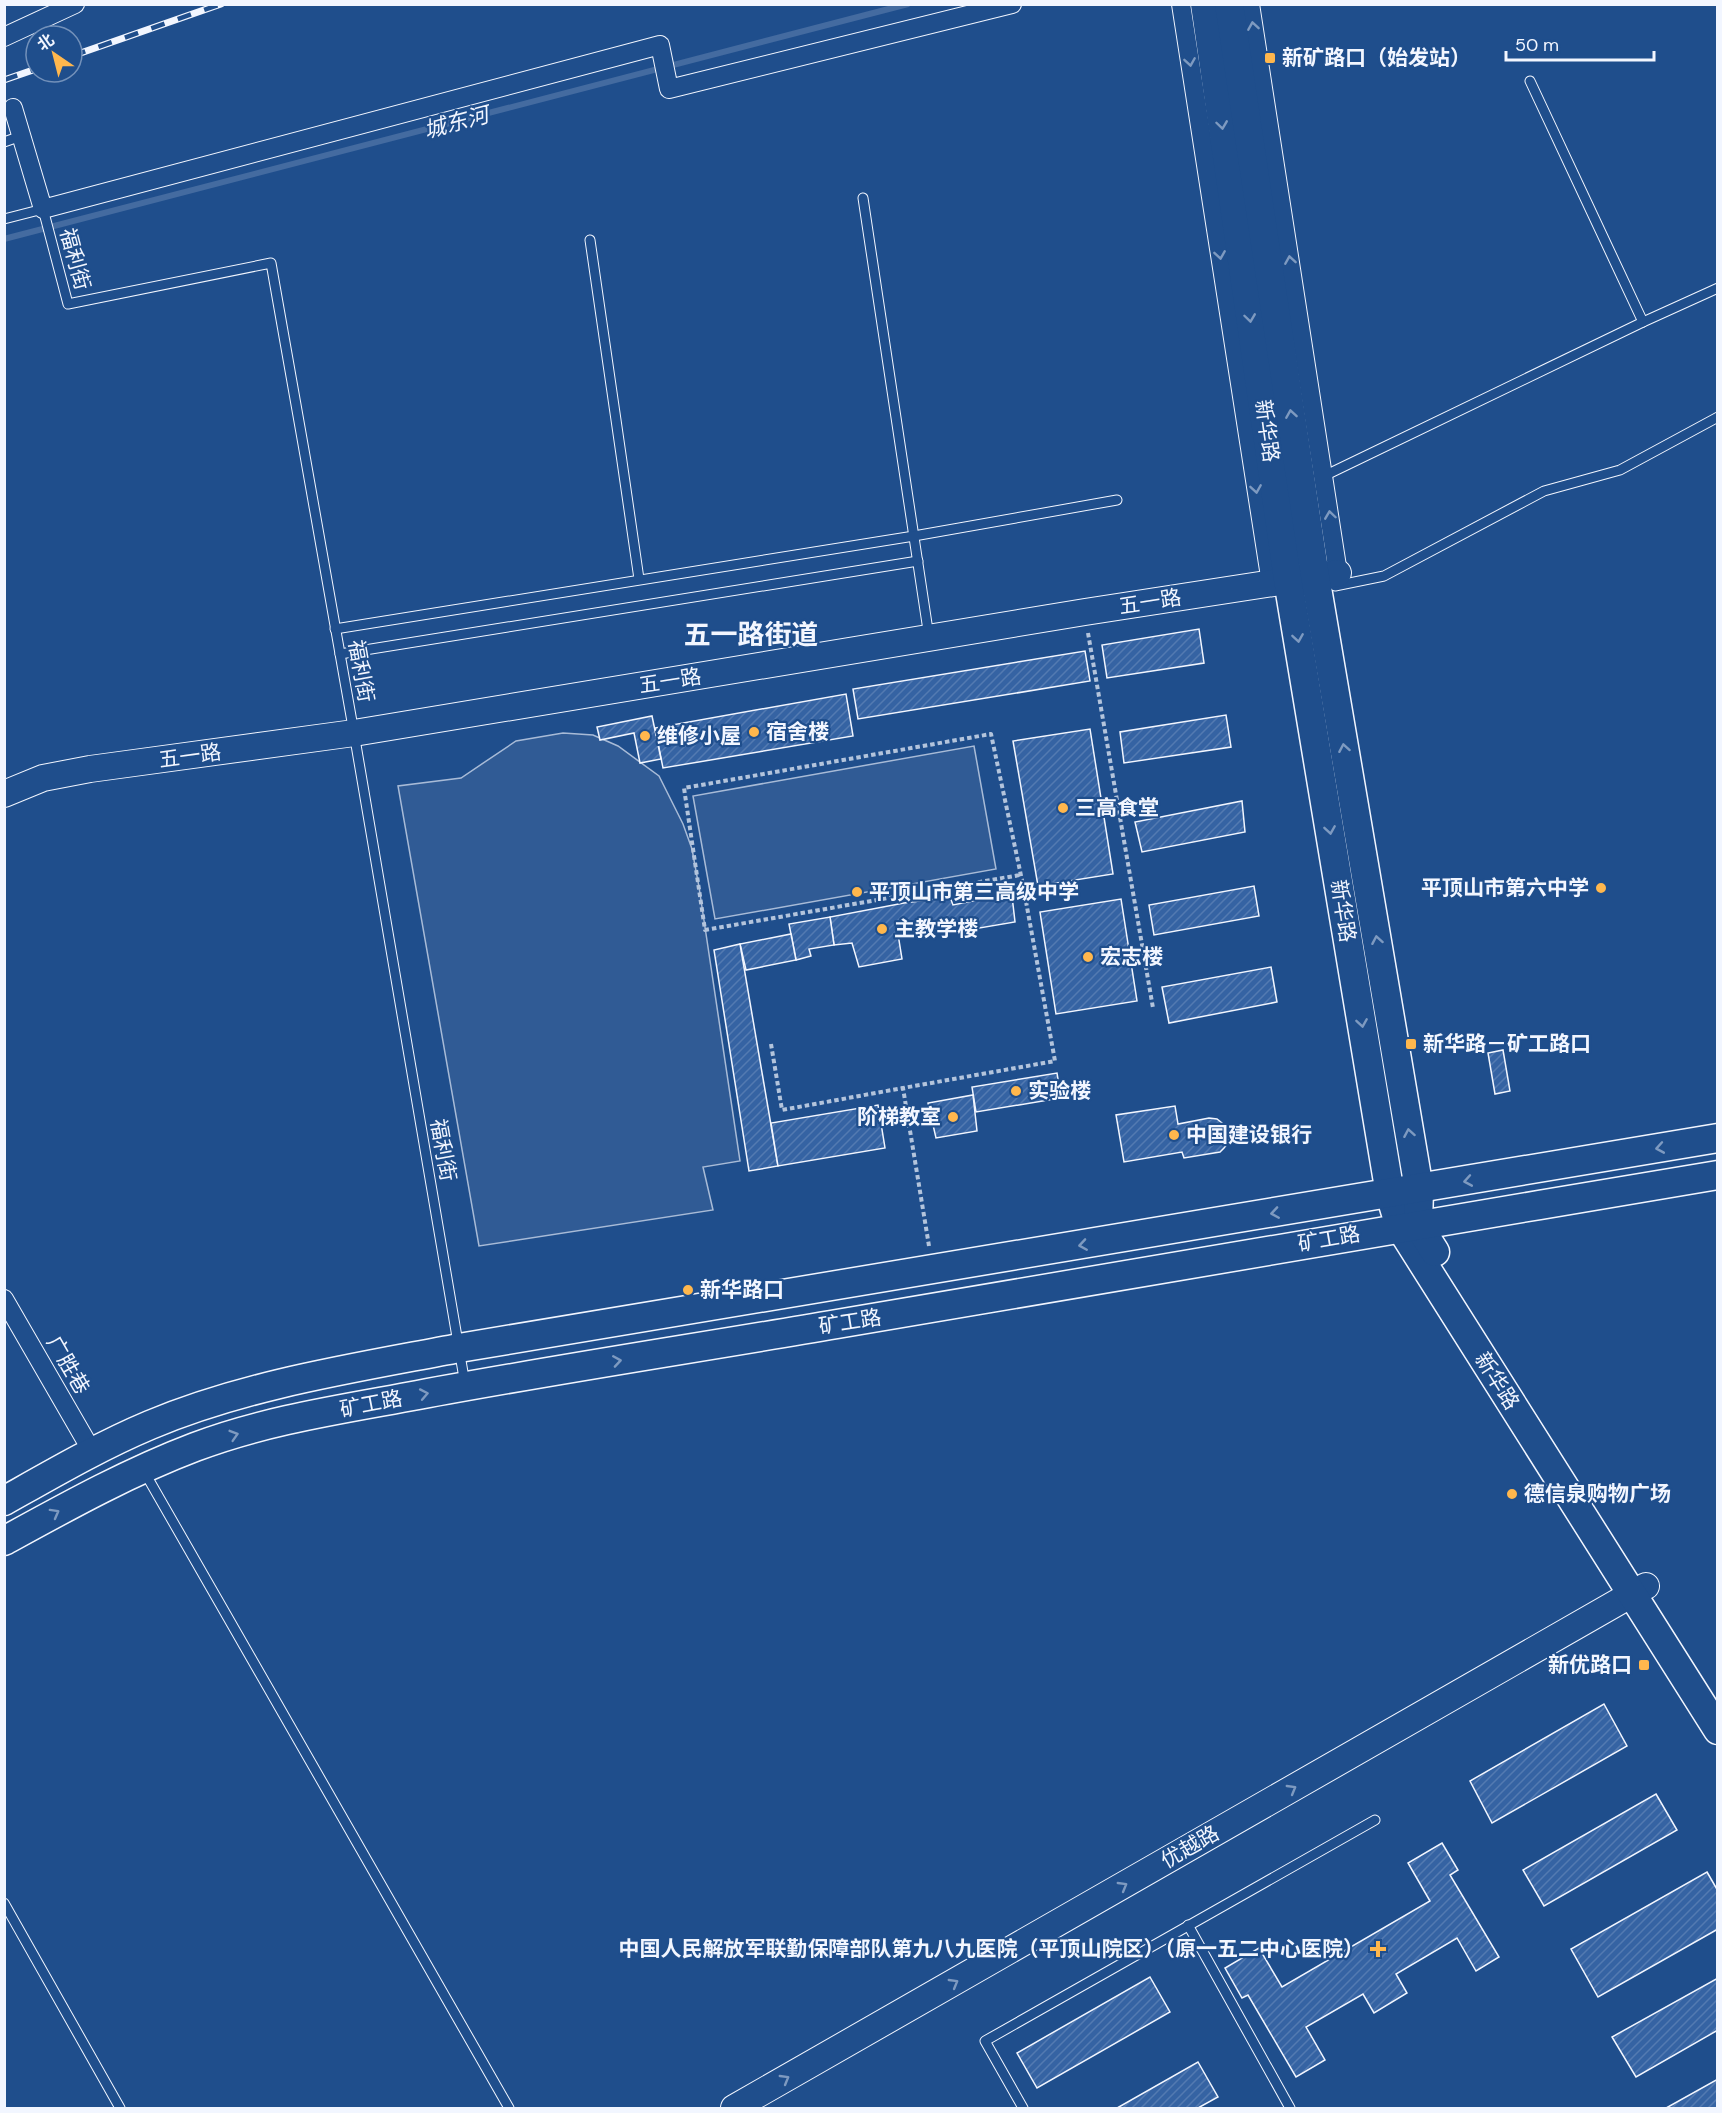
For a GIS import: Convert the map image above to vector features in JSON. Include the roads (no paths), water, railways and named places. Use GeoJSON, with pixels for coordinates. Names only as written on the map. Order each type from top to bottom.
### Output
{"type":"FeatureCollection","features":[{"type":"Feature","properties":{"kind":"main road","name":"新华路"},"geometry":{"type":"LineString","coordinates":[[1205,4],[1306,580],[1419,1189],[1409,1226]]}},
{"type":"Feature","properties":{"kind":"main road","name":"新华路"},"geometry":{"type":"LineString","coordinates":[[1229,4],[1390,1194],[1639,1590],[1718,1704]]}},
{"type":"Feature","properties":{"kind":"main road","name":"矿工路"},"geometry":{"type":"LineString","coordinates":[[4,1501],[150,1425],[253,1390],[306,1377],[459,1348],[1718,1138]]}},
{"type":"Feature","properties":{"kind":"main road","name":"矿工路"},"geometry":{"type":"LineString","coordinates":[[4,1541],[59,1510],[143,1469],[198,1446],[301,1417],[465,1386],[1718,1175]]}},
{"type":"Feature","properties":{"kind":"main road","name":"新华路"},"geometry":{"type":"LineString","coordinates":[[1639,1590],[1718,1730]]}},
{"type":"Feature","properties":{"kind":"street"},"geometry":{"type":"LineString","coordinates":[[4,37],[75,4]]}},
{"type":"Feature","properties":{"kind":"street"},"geometry":{"type":"LineString","coordinates":[[13,108],[13,139],[43,209],[660,45],[669,89],[1012,4]]}},
{"type":"Feature","properties":{"kind":"street"},"geometry":{"type":"LineString","coordinates":[[1181,4],[1306,580]]}},
{"type":"Feature","properties":{"kind":"street"},"geometry":{"type":"LineString","coordinates":[[1250,4],[1324,476],[1306,580]]}},
{"type":"Feature","properties":{"kind":"street","name":"五一路"},"geometry":{"type":"LineString","coordinates":[[4,794],[43,778],[90,769],[354,733],[929,638],[1306,580]]}},
{"type":"Feature","properties":{"kind":"street","name":"广胜巷"},"geometry":{"type":"LineString","coordinates":[[4,1299],[93,1453]]}},
{"type":"Feature","properties":{"kind":"street","name":"优越路"},"geometry":{"type":"LineString","coordinates":[[734,2109],[1639,1590]]}},
{"type":"Feature","properties":{"kind":"lane"},"geometry":{"type":"LineString","coordinates":[[1530,81],[1643,322]]}},
{"type":"Feature","properties":{"kind":"lane"},"geometry":{"type":"LineString","coordinates":[[863,198],[929,638]]}},
{"type":"Feature","properties":{"kind":"lane"},"geometry":{"type":"LineString","coordinates":[[4,219],[43,209]]}},
{"type":"Feature","properties":{"kind":"lane","name":"福利街"},"geometry":{"type":"LineString","coordinates":[[43,209],[68,304],[271,263],[465,1386]]}},
{"type":"Feature","properties":{"kind":"lane"},"geometry":{"type":"LineString","coordinates":[[590,240],[639,579]]}},
{"type":"Feature","properties":{"kind":"lane"},"geometry":{"type":"LineString","coordinates":[[1324,476],[1718,288]]}},
{"type":"Feature","properties":{"kind":"lane"},"geometry":{"type":"LineString","coordinates":[[1306,580],[1384,576],[1544,491],[1620,470],[1718,417]]}},
{"type":"Feature","properties":{"kind":"lane"},"geometry":{"type":"LineString","coordinates":[[335,629],[914,536],[1117,500]]}},
{"type":"Feature","properties":{"kind":"lane"},"geometry":{"type":"LineString","coordinates":[[340,654],[918,561]]}},
{"type":"Feature","properties":{"kind":"lane"},"geometry":{"type":"LineString","coordinates":[[143,1469],[509,2109]]}},
{"type":"Feature","properties":{"kind":"lane"},"geometry":{"type":"LineString","coordinates":[[1023,2109],[985,2041],[1375,1820]]}},
{"type":"Feature","properties":{"kind":"lane"},"geometry":{"type":"LineString","coordinates":[[4,1903],[120,2109]]}},
{"type":"Feature","properties":{"kind":"lane"},"geometry":{"type":"LineString","coordinates":[[1188,1926],[1290,2109]]}},
{"type":"Feature","properties":{"kind":"waterway","name":"城东河"},"geometry":{"type":"LineString","coordinates":[[4,239],[908,4]]}},
{"type":"Feature","properties":{"kind":"railway"},"geometry":{"type":"LineString","coordinates":[[84,52],[221,4]]}},
{"type":"Feature","properties":{"kind":"railway"},"geometry":{"type":"LineString","coordinates":[[4,80],[24,73]]}},
{"type":"Feature","properties":{"kind":"place","name":"新矿路口（始发站）"},"geometry":{"type":"Point","coordinates":[1270,58]}},
{"type":"Feature","properties":{"kind":"place","name":"宿舍楼"},"geometry":{"type":"Point","coordinates":[754,732]}},
{"type":"Feature","properties":{"kind":"place","name":"维修小屋"},"geometry":{"type":"Point","coordinates":[645,736]}},
{"type":"Feature","properties":{"kind":"place","name":"三高食堂"},"geometry":{"type":"Point","coordinates":[1063,808]}},
{"type":"Feature","properties":{"kind":"place","name":"平顶山市第六中学"},"geometry":{"type":"Point","coordinates":[1601,888]}},
{"type":"Feature","properties":{"kind":"place","name":"平顶山市第三高级中学"},"geometry":{"type":"Point","coordinates":[857,892]}},
{"type":"Feature","properties":{"kind":"place","name":"主教学楼"},"geometry":{"type":"Point","coordinates":[882,929]}},
{"type":"Feature","properties":{"kind":"place","name":"宏志楼"},"geometry":{"type":"Point","coordinates":[1088,957]}},
{"type":"Feature","properties":{"kind":"place","name":"新华路－矿工路口"},"geometry":{"type":"Point","coordinates":[1411,1044]}},
{"type":"Feature","properties":{"kind":"place","name":"实验楼"},"geometry":{"type":"Point","coordinates":[1016,1091]}},
{"type":"Feature","properties":{"kind":"place","name":"阶梯教室"},"geometry":{"type":"Point","coordinates":[953,1117]}},
{"type":"Feature","properties":{"kind":"place","name":"中国建设银行"},"geometry":{"type":"Point","coordinates":[1174,1135]}},
{"type":"Feature","properties":{"kind":"place","name":"新华路口"},"geometry":{"type":"Point","coordinates":[688,1290]}},
{"type":"Feature","properties":{"kind":"place","name":"德信泉购物广场"},"geometry":{"type":"Point","coordinates":[1512,1494]}},
{"type":"Feature","properties":{"kind":"place","name":"新优路口"},"geometry":{"type":"Point","coordinates":[1644,1665]}},
{"type":"Feature","properties":{"kind":"place","name":"中国人民解放军联勤保障部队第九八九医院（平顶山院区）（原一五二中心医院）"},"geometry":{"type":"Point","coordinates":[1378,1949]}},
{"type":"Feature","properties":{"kind":"district","name":"五一路街道"},"geometry":{"type":"Point","coordinates":[751,635]}}]}
